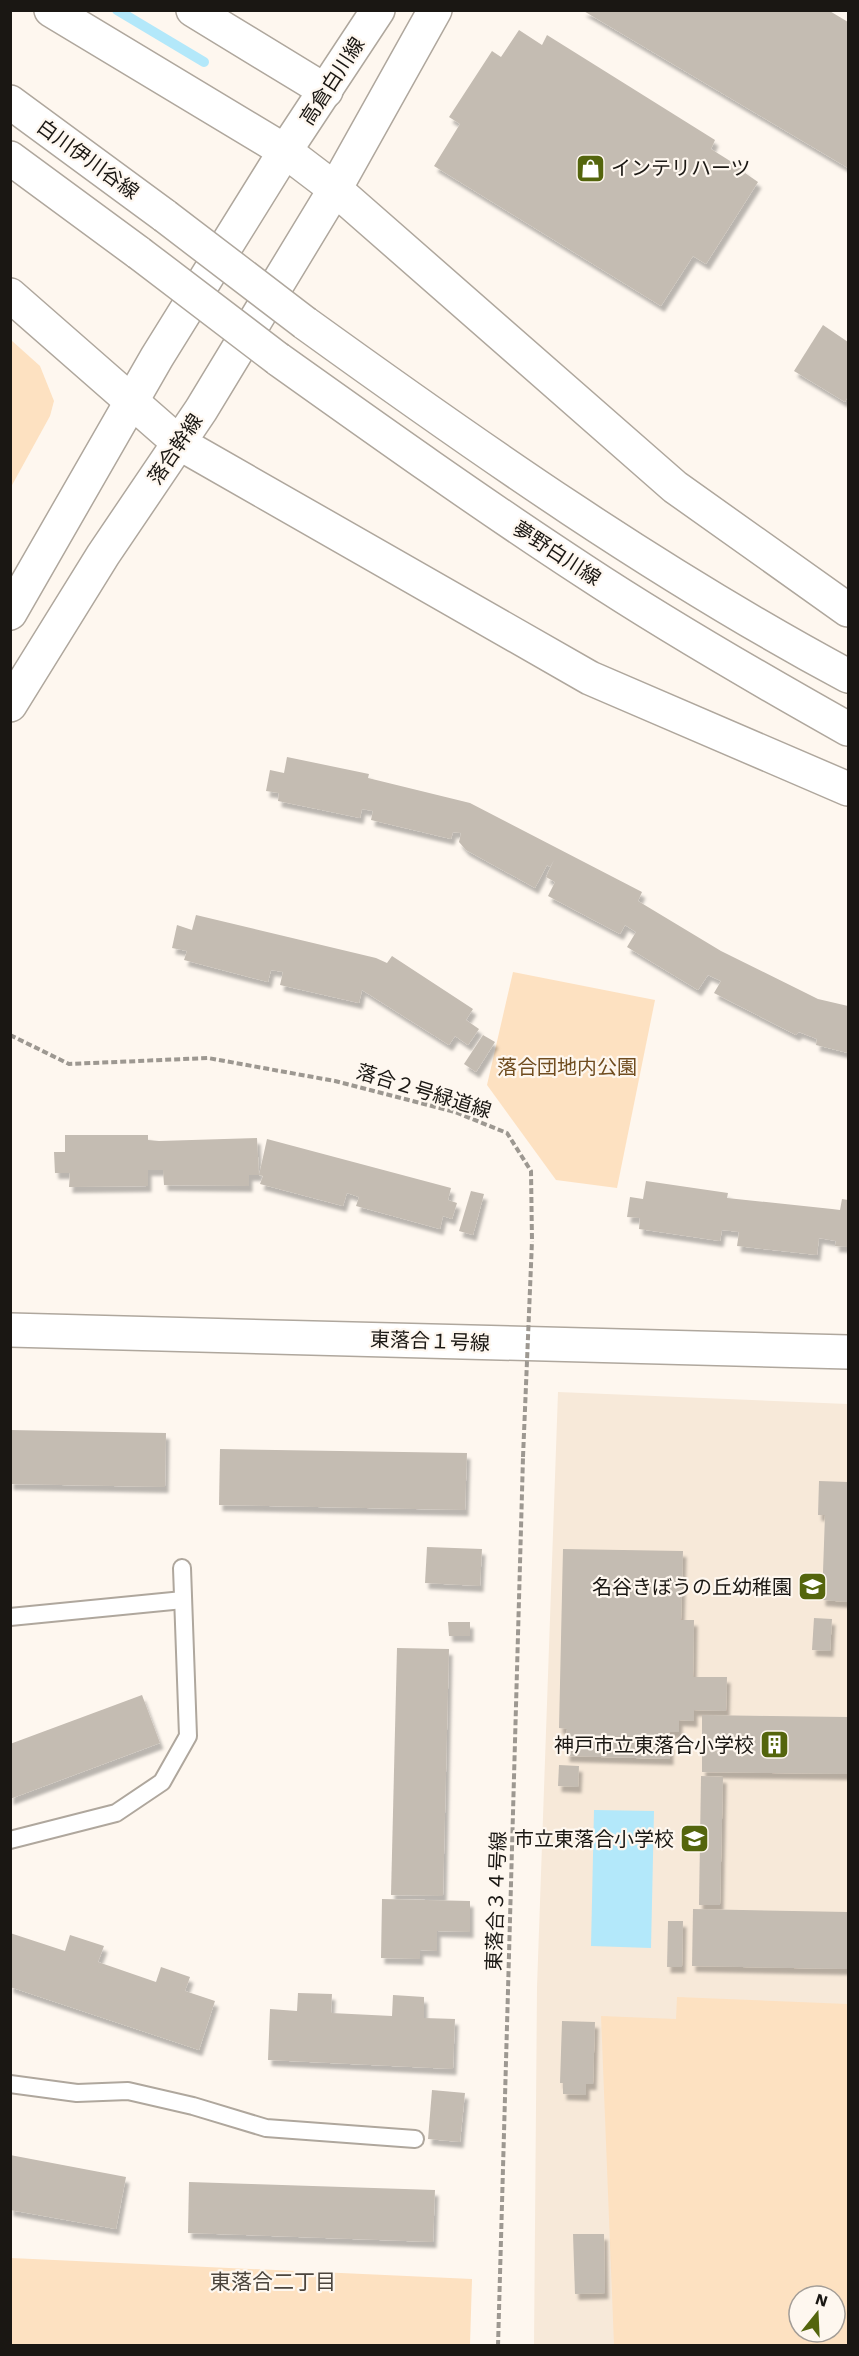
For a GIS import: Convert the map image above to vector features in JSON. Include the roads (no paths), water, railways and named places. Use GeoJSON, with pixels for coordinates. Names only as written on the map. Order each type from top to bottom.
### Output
{"type":"FeatureCollection","features":[{"type":"Feature","properties":{"kind":"street"},"geometry":{"type":"LineString","coordinates":[[51,10],[285,151],[335,189],[675,487],[849,610]]}},
{"type":"Feature","properties":{"kind":"street"},"geometry":{"type":"LineString","coordinates":[[193,10],[326,91]]}},
{"type":"Feature","properties":{"kind":"street","name":"高倉白川線"},"geometry":{"type":"LineString","coordinates":[[285,151],[378,10]]}},
{"type":"Feature","properties":{"kind":"street","name":"落合幹線"},"geometry":{"type":"LineString","coordinates":[[10,705],[103,555],[201,410],[335,189],[383,99],[435,10]]}},
{"type":"Feature","properties":{"kind":"street","name":"白川伊川谷線"},"geometry":{"type":"LineString","coordinates":[[10,102],[305,323],[434,416],[564,505],[689,585],[849,676]]}},
{"type":"Feature","properties":{"kind":"street"},"geometry":{"type":"LineString","coordinates":[[10,613],[157,357],[285,151]]}},
{"type":"Feature","properties":{"kind":"street","name":"夢野白川線"},"geometry":{"type":"LineString","coordinates":[[10,158],[278,359],[454,484],[586,572],[759,678],[849,729]]}},
{"type":"Feature","properties":{"kind":"street"},"geometry":{"type":"LineString","coordinates":[[10,295],[179,443],[590,678],[849,789]]}},
{"type":"Feature","properties":{"kind":"street","name":"東落合１号線"},"geometry":{"type":"LineString","coordinates":[[10,1330],[849,1352]]}},
{"type":"Feature","properties":{"kind":"lane"},"geometry":{"type":"LineString","coordinates":[[10,1840],[116,1813],[162,1782],[188,1736],[182,1568]]}},
{"type":"Feature","properties":{"kind":"lane"},"geometry":{"type":"LineString","coordinates":[[10,1617],[183,1600]]}},
{"type":"Feature","properties":{"kind":"lane"},"geometry":{"type":"LineString","coordinates":[[10,2084],[76,2093],[128,2091],[193,2106],[266,2128],[415,2139]]}},
{"type":"Feature","properties":{"kind":"water"},"geometry":{"type":"Polygon","coordinates":[[[594,1810],[654,1811],[651,1948],[591,1946],[594,1810]]]}},
{"type":"Feature","properties":{"kind":"waterway"},"geometry":{"type":"LineString","coordinates":[[117,10],[204,62]]}},
{"type":"Feature","properties":{"kind":"place","name":"インテリハーツ"},"geometry":{"type":"Point","coordinates":[590,168]}},
{"type":"Feature","properties":{"kind":"place","name":"名谷きぼうの丘幼稚園"},"geometry":{"type":"Point","coordinates":[813,1587]}},
{"type":"Feature","properties":{"kind":"place","name":"神戸市立東落合小学校"},"geometry":{"type":"Point","coordinates":[775,1745]}},
{"type":"Feature","properties":{"kind":"place","name":"市立東落合小学校"},"geometry":{"type":"Point","coordinates":[695,1839]}},
{"type":"Feature","properties":{"kind":"district","name":"東落合二丁目"},"geometry":{"type":"Point","coordinates":[273,2281]}},
{"type":"Feature","properties":{"kind":"park label","name":"落合団地内公園"},"geometry":{"type":"Point","coordinates":[567,1067]}}]}
